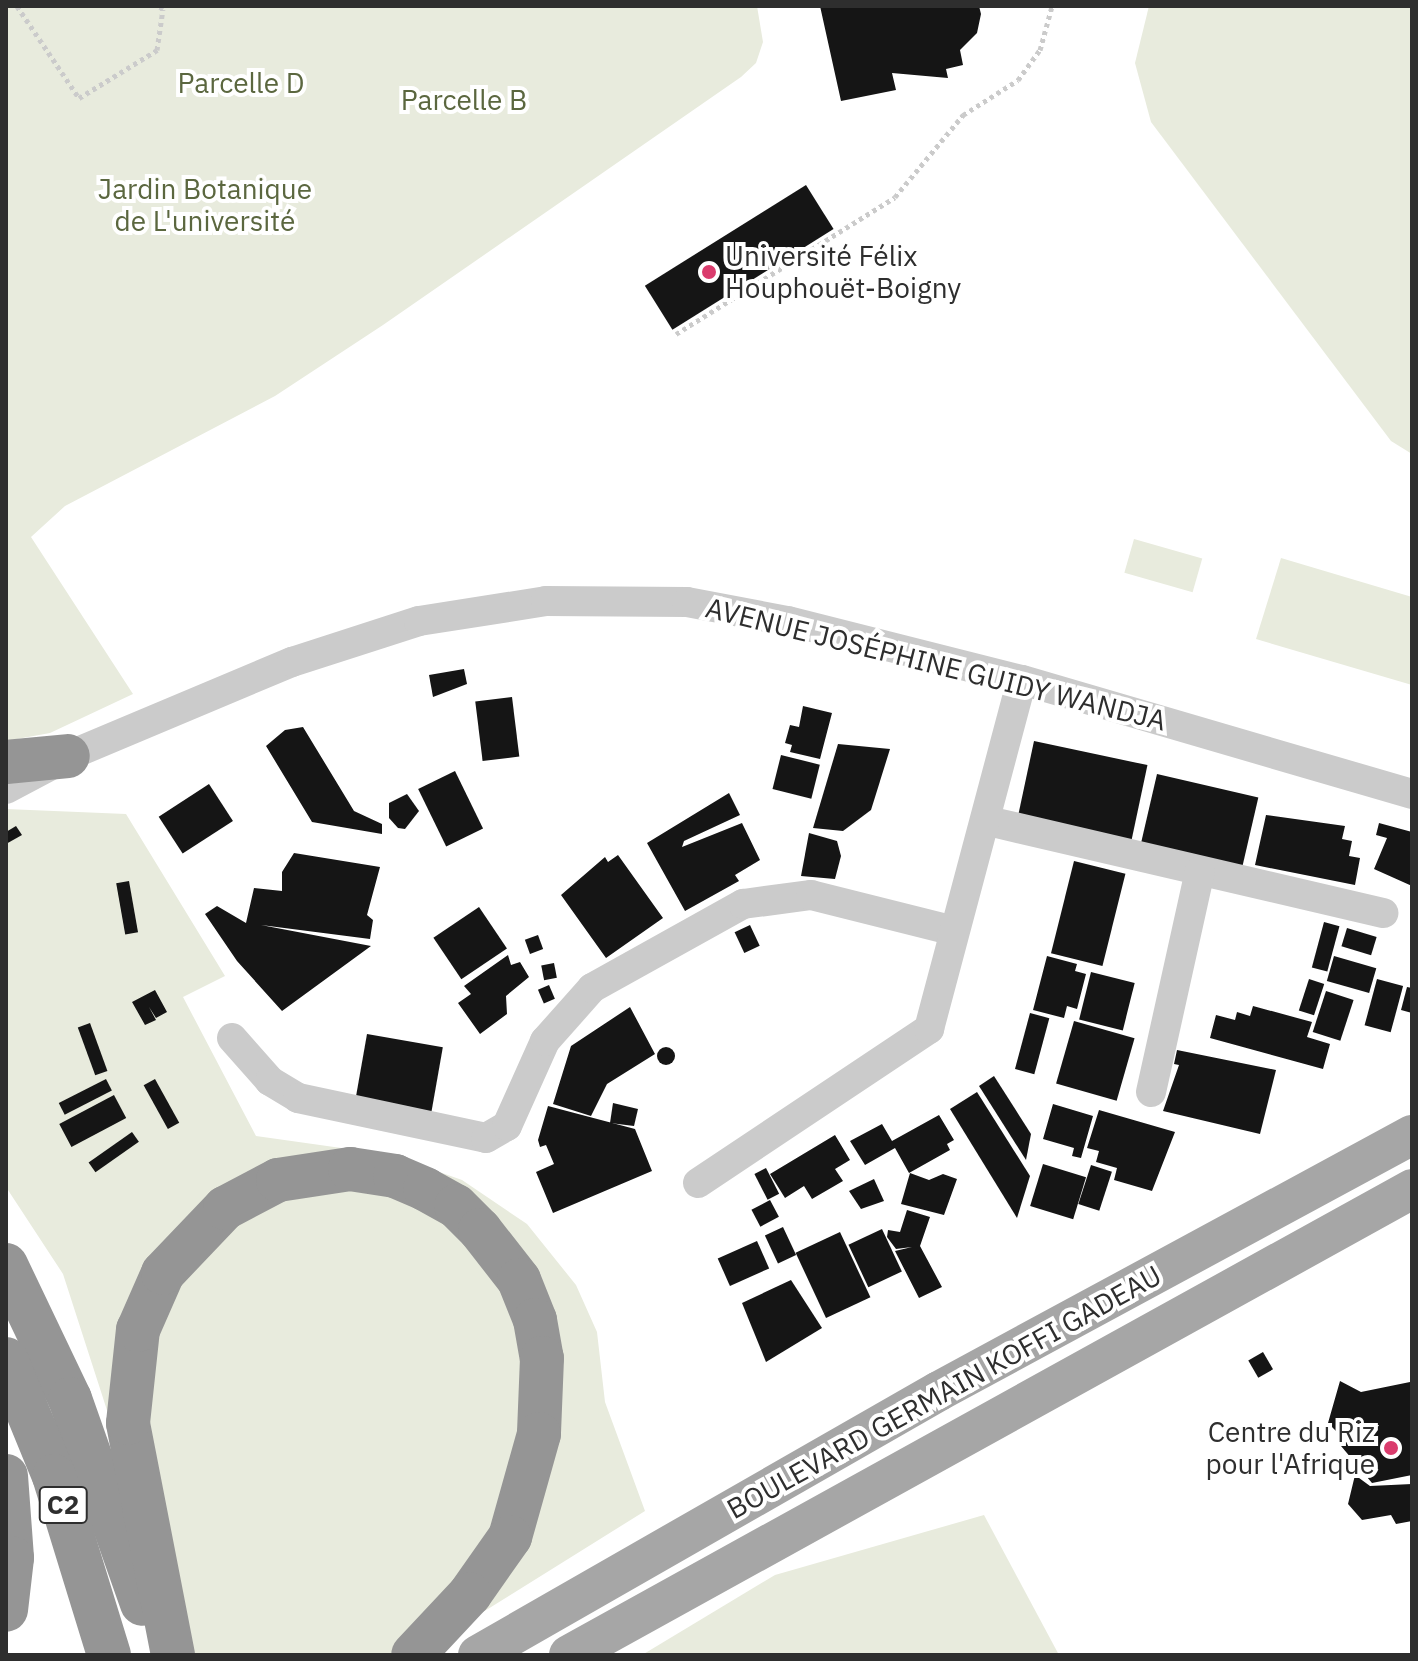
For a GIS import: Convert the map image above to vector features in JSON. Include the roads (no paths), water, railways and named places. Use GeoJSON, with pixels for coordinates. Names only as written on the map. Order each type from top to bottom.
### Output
{"type":"FeatureCollection","features":[{"type":"Feature","properties":{"kind":"highway"},"geometry":{"type":"LineString","coordinates":[[6,762],[68,756]]}},
{"type":"Feature","properties":{"kind":"highway"},"geometry":{"type":"LineString","coordinates":[[173,1655],[129,1438],[128,1394],[138,1330],[163,1273],[225,1208],[278,1180],[350,1169],[395,1176],[456,1206],[480,1230],[519,1280],[535,1320],[542,1358],[539,1434],[510,1537],[470,1594],[413,1655]]}},
{"type":"Feature","properties":{"kind":"highway"},"geometry":{"type":"LineString","coordinates":[[6,1265],[70,1399],[159,1655]]}},
{"type":"Feature","properties":{"kind":"highway","name":"C2"},"geometry":{"type":"LineString","coordinates":[[6,1359],[54,1476],[109,1655]]}},
{"type":"Feature","properties":{"kind":"highway"},"geometry":{"type":"LineString","coordinates":[[6,1476],[12,1558],[6,1610]]}},
{"type":"Feature","properties":{"kind":"main road","name":"BOULEVARD GERMAIN KOFFI GADEAU"},"geometry":{"type":"LineString","coordinates":[[478,1655],[939,1391],[1412,1135]]}},
{"type":"Feature","properties":{"kind":"main road","name":"BOULEVARD GERMAIN KOFFI GADEAU"},"geometry":{"type":"LineString","coordinates":[[569,1655],[1412,1189]]}},
{"type":"Feature","properties":{"kind":"street","name":"AVENUE JOSÉPHINE GUIDY WANDJA"},"geometry":{"type":"LineString","coordinates":[[6,789],[68,756],[292,662],[405,625],[546,601],[687,602],[788,621],[1022,680],[1412,794]]}},
{"type":"Feature","properties":{"kind":"street"},"geometry":{"type":"LineString","coordinates":[[698,1183],[929,1029],[954,931],[988,821],[1022,680]]}},
{"type":"Feature","properties":{"kind":"street"},"geometry":{"type":"LineString","coordinates":[[988,821],[1383,913]]}},
{"type":"Feature","properties":{"kind":"street"},"geometry":{"type":"LineString","coordinates":[[1151,1092],[1200,871]]}},
{"type":"Feature","properties":{"kind":"street"},"geometry":{"type":"LineString","coordinates":[[232,1038],[270,1081],[298,1098],[486,1138],[507,1126],[545,1041],[592,988],[743,904],[811,895],[954,931]]}},
{"type":"Feature","properties":{"kind":"place","name":"Université Félix Houphouët-Boigny"},"geometry":{"type":"Point","coordinates":[709,272]}},
{"type":"Feature","properties":{"kind":"place","name":"Centre du Riz pour l'Afrique"},"geometry":{"type":"Point","coordinates":[1391,1448]}},
{"type":"Feature","properties":{"kind":"park label","name":"Parcelle D"},"geometry":{"type":"Point","coordinates":[241,83]}},
{"type":"Feature","properties":{"kind":"park label","name":"Parcelle B"},"geometry":{"type":"Point","coordinates":[464,100]}},
{"type":"Feature","properties":{"kind":"park label","name":"Jardin Botanique de L'université"},"geometry":{"type":"Point","coordinates":[205,205]}}]}
